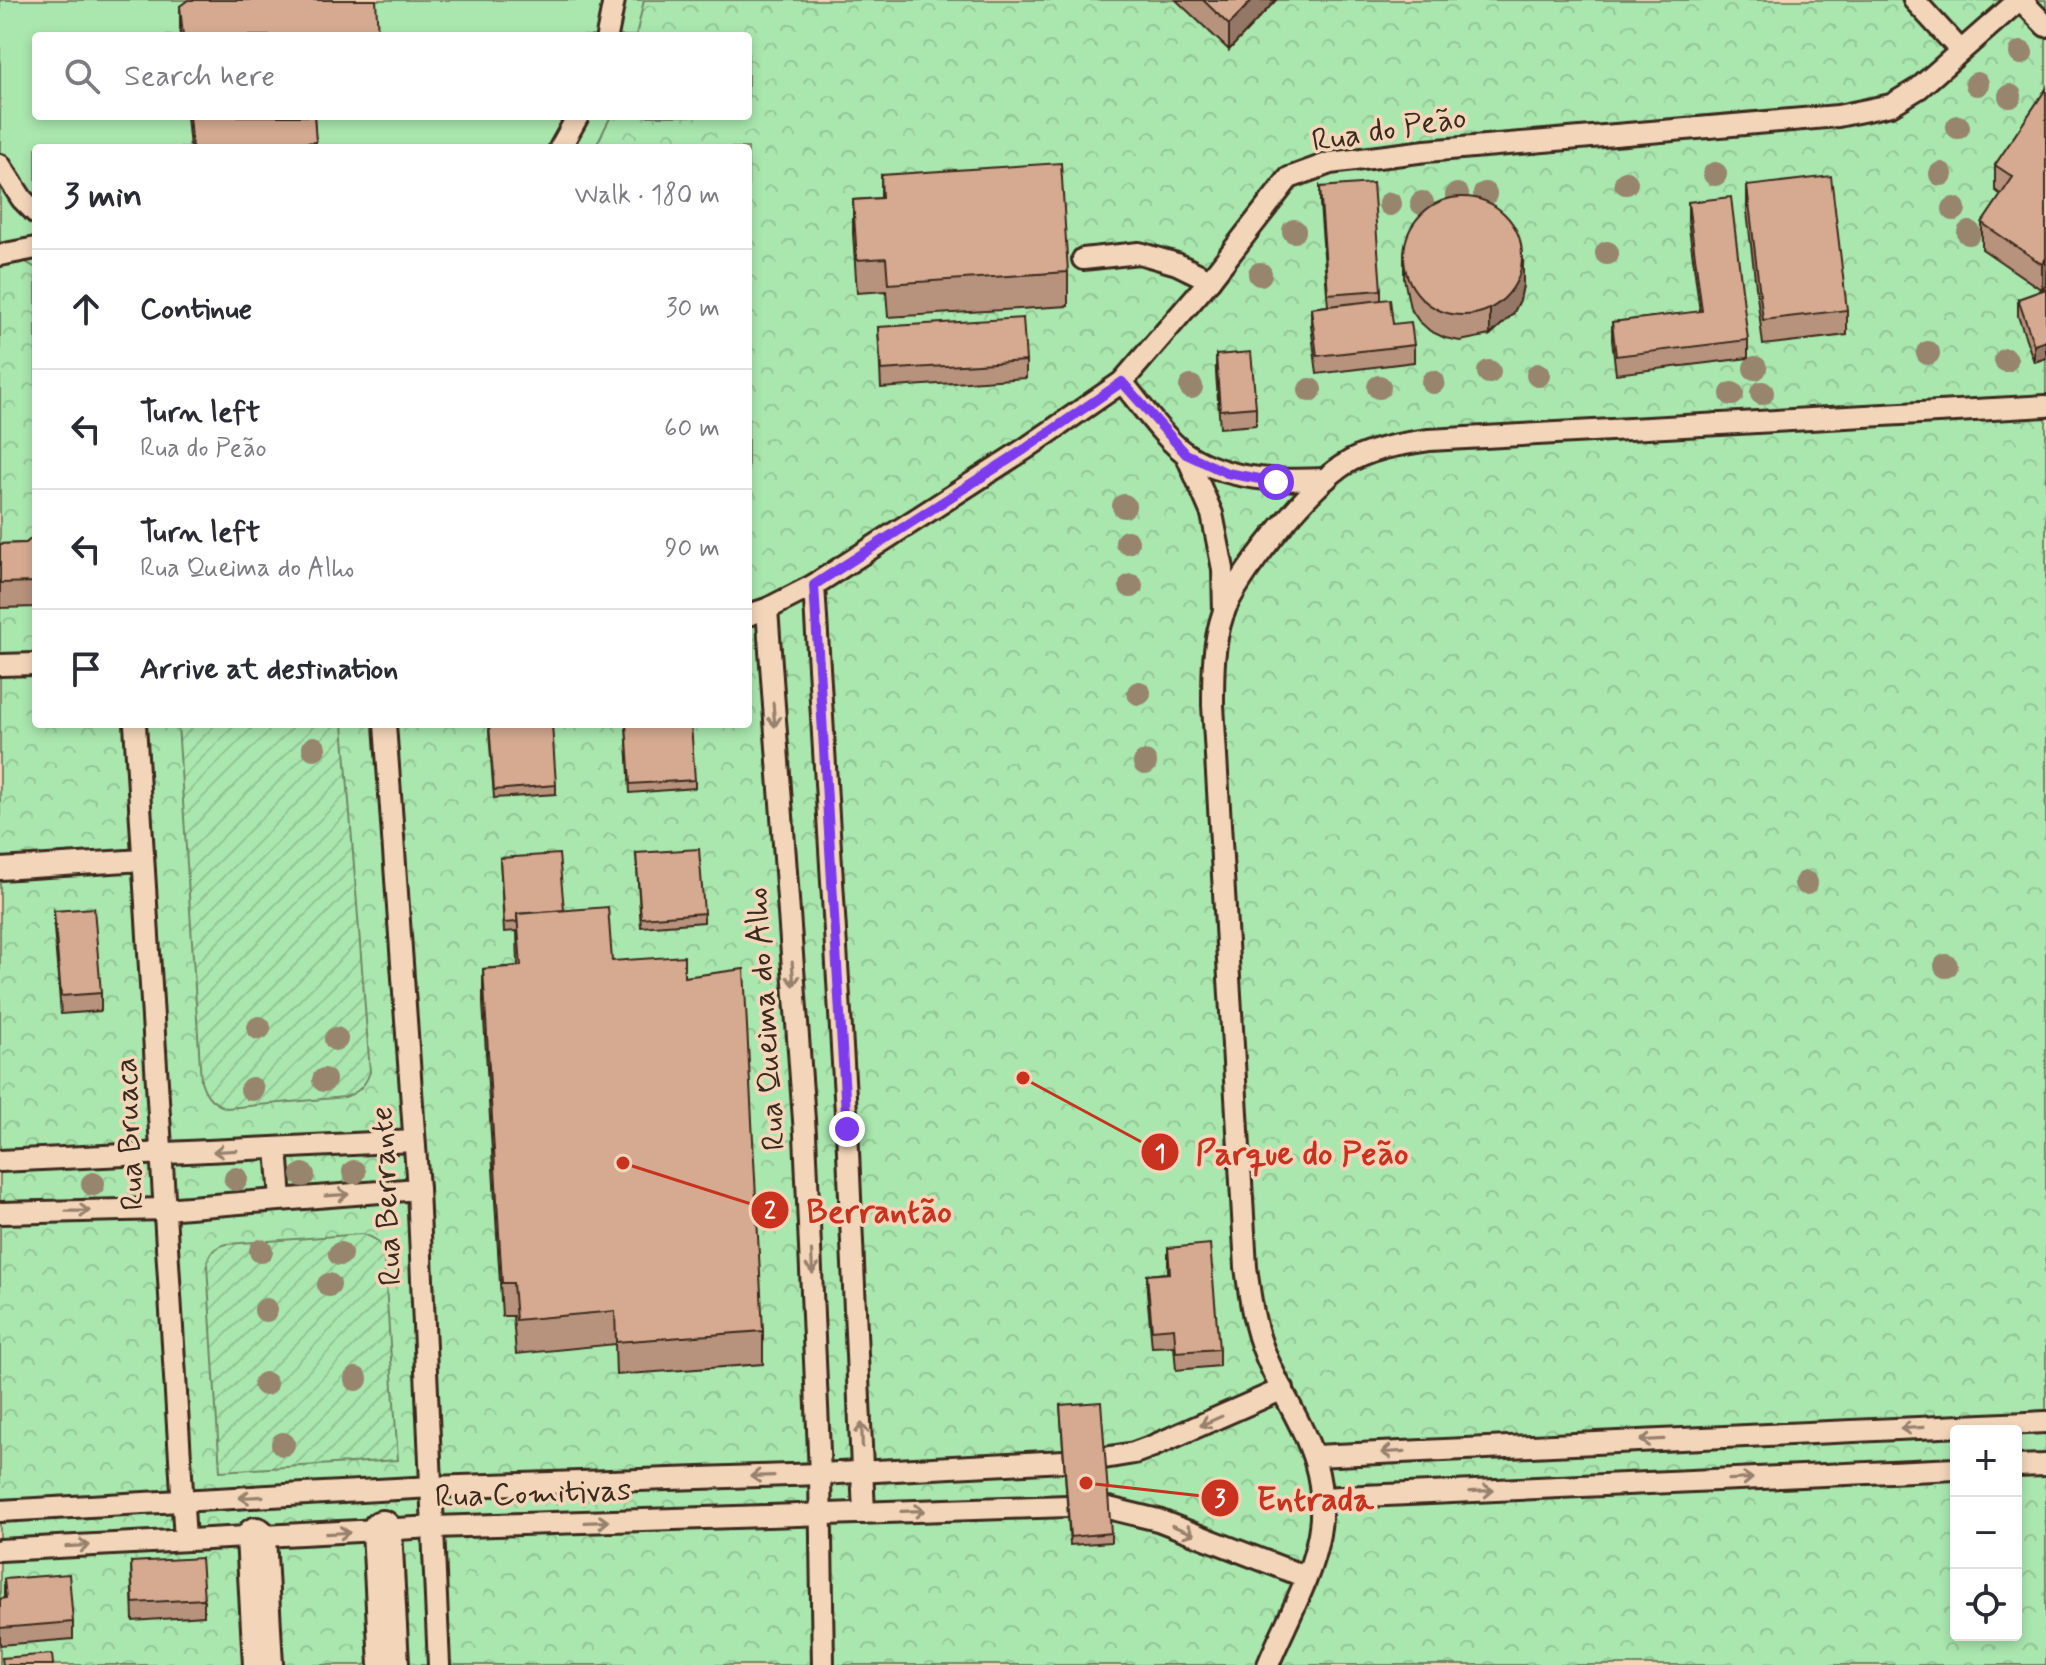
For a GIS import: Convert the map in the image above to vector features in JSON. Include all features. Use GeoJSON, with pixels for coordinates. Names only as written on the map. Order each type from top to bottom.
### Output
{"type":"FeatureCollection","features":[{"type":"Feature","properties":{"kind":"street"},"geometry":{"type":"LineString","coordinates":[[382,1530],[389,1665]]}},
{"type":"Feature","properties":{"kind":"street"},"geometry":{"type":"LineString","coordinates":[[256,1537],[263,1665]]}},
{"type":"Feature","properties":{"kind":"lane"},"geometry":{"type":"LineString","coordinates":[[608,32],[614,0]]}},
{"type":"Feature","properties":{"kind":"lane"},"geometry":{"type":"LineString","coordinates":[[1914,0],[1960,50]]}},
{"type":"Feature","properties":{"kind":"lane"},"geometry":{"type":"LineString","coordinates":[[2020,0],[2046,26]]}},
{"type":"Feature","properties":{"kind":"lane","name":"Rua do Peão"},"geometry":{"type":"LineString","coordinates":[[757,612],[814,585],[1025,449],[1122,382],[1210,280],[1289,178],[1330,163],[1426,151],[1838,116],[1891,105],[1919,88],[2020,0]]}},
{"type":"Feature","properties":{"kind":"lane"},"geometry":{"type":"LineString","coordinates":[[562,144],[576,120]]}},
{"type":"Feature","properties":{"kind":"lane"},"geometry":{"type":"LineString","coordinates":[[0,165],[32,209]]}},
{"type":"Feature","properties":{"kind":"lane"},"geometry":{"type":"LineString","coordinates":[[0,255],[32,249]]}},
{"type":"Feature","properties":{"kind":"lane"},"geometry":{"type":"LineString","coordinates":[[1083,259],[1139,253],[1177,264],[1210,280]]}},
{"type":"Feature","properties":{"kind":"lane"},"geometry":{"type":"LineString","coordinates":[[1122,382],[1186,454],[1212,514],[1223,569],[1224,612],[1213,656],[1213,705],[1246,1267],[1253,1318],[1266,1356],[1315,1456],[1320,1498],[1319,1534],[1306,1577],[1268,1665]]}},
{"type":"Feature","properties":{"kind":"lane"},"geometry":{"type":"LineString","coordinates":[[1224,612],[1249,569],[1326,479],[1343,465],[1390,446],[1429,440],[2046,406]]}},
{"type":"Feature","properties":{"kind":"lane"},"geometry":{"type":"LineString","coordinates":[[1186,454],[1227,473],[1276,482],[1326,479]]}},
{"type":"Feature","properties":{"kind":"lane"},"geometry":{"type":"LineString","coordinates":[[814,585],[847,1129],[864,1513]]}},
{"type":"Feature","properties":{"kind":"lane","name":"Rua Queima do Alho"},"geometry":{"type":"LineString","coordinates":[[757,612],[805,1134],[820,1474],[823,1665]]}},
{"type":"Feature","properties":{"kind":"lane"},"geometry":{"type":"LineString","coordinates":[[0,665],[32,664]]}},
{"type":"Feature","properties":{"kind":"lane","name":"Rua Bruaca"},"geometry":{"type":"LineString","coordinates":[[135,728],[185,1540]]}},
{"type":"Feature","properties":{"kind":"lane","name":"Rua Berrante"},"geometry":{"type":"LineString","coordinates":[[385,728],[418,1189],[439,1665]]}},
{"type":"Feature","properties":{"kind":"lane"},"geometry":{"type":"LineString","coordinates":[[0,869],[143,860]]}},
{"type":"Feature","properties":{"kind":"lane"},"geometry":{"type":"LineString","coordinates":[[0,1161],[414,1141]]}},
{"type":"Feature","properties":{"kind":"lane"},"geometry":{"type":"LineString","coordinates":[[277,1148],[281,1199]]}},
{"type":"Feature","properties":{"kind":"lane"},"geometry":{"type":"LineString","coordinates":[[0,1213],[164,1209],[418,1189]]}},
{"type":"Feature","properties":{"kind":"lane"},"geometry":{"type":"LineString","coordinates":[[1104,1458],[1153,1446],[1283,1389]]}},
{"type":"Feature","properties":{"kind":"lane"},"geometry":{"type":"LineString","coordinates":[[1315,1456],[2046,1422]]}},
{"type":"Feature","properties":{"kind":"lane","name":"Rua Comitivas"},"geometry":{"type":"LineString","coordinates":[[0,1511],[432,1487],[820,1474],[1064,1461]]}},
{"type":"Feature","properties":{"kind":"lane"},"geometry":{"type":"LineString","coordinates":[[2022,1466],[2046,1465]]}},
{"type":"Feature","properties":{"kind":"lane"},"geometry":{"type":"LineString","coordinates":[[1320,1498],[1950,1469]]}},
{"type":"Feature","properties":{"kind":"lane","name":"Rua Comitivas"},"geometry":{"type":"LineString","coordinates":[[0,1550],[434,1527],[1068,1506]]}},
{"type":"Feature","properties":{"kind":"lane"},"geometry":{"type":"LineString","coordinates":[[1108,1508],[1158,1520],[1306,1577]]}},
{"type":"Feature","properties":{"kind":"green space"},"geometry":{"type":"Polygon","coordinates":[[[0,0],[2046,0],[2046,1665],[0,1665],[0,0]]]}},
{"type":"Feature","properties":{"kind":"green space"},"geometry":{"type":"Polygon","coordinates":[[[0,0],[644,0],[637,32],[32,32],[32,120],[609,120],[597,144],[32,144],[32,266],[0,247],[0,0]]]}},
{"type":"Feature","properties":{"kind":"green space"},"geometry":{"type":"Polygon","coordinates":[[[178,728],[343,728],[370,1072],[361,1088],[345,1097],[227,1108],[207,1095],[201,1081],[178,728]]]}},
{"type":"Feature","properties":{"kind":"green space"},"geometry":{"type":"Polygon","coordinates":[[[362,1234],[378,1242],[384,1257],[398,1460],[220,1471],[207,1265],[211,1253],[227,1244],[362,1234]]]}},
{"type":"Feature","properties":{"kind":"building"},"geometry":{"type":"Polygon","coordinates":[[[188,0],[376,0],[378,32],[183,32],[180,6],[188,0]]]}},
{"type":"Feature","properties":{"kind":"building"},"geometry":{"type":"Polygon","coordinates":[[[1203,0],[1252,0],[1229,25],[1203,0]]]}},
{"type":"Feature","properties":{"kind":"building"},"geometry":{"type":"Polygon","coordinates":[[[2046,89],[2046,258],[2042,264],[1982,223],[2013,177],[1995,165],[2046,89]]]}},
{"type":"Feature","properties":{"kind":"building"},"geometry":{"type":"Polygon","coordinates":[[[189,120],[314,120],[316,142],[192,144],[189,120]]]}},
{"type":"Feature","properties":{"kind":"building"},"geometry":{"type":"Polygon","coordinates":[[[1061,163],[1068,272],[888,284],[886,258],[857,260],[853,200],[882,198],[881,175],[1061,163]]]}},
{"type":"Feature","properties":{"kind":"building"},"geometry":{"type":"Polygon","coordinates":[[[1831,176],[1847,310],[1763,320],[1747,186],[1831,176]]]}},
{"type":"Feature","properties":{"kind":"building"},"geometry":{"type":"Polygon","coordinates":[[[1373,183],[1381,290],[1328,294],[1320,187],[1373,183]]]}},
{"type":"Feature","properties":{"kind":"building"},"geometry":{"type":"Polygon","coordinates":[[[1463,197],[1486,202],[1505,214],[1517,233],[1522,256],[1517,279],[1505,298],[1486,310],[1463,315],[1440,310],[1421,298],[1409,279],[1404,256],[1409,233],[1421,214],[1440,202],[1463,197]]]}},
{"type":"Feature","properties":{"kind":"building"},"geometry":{"type":"Polygon","coordinates":[[[1731,197],[1748,340],[1616,356],[1612,322],[1702,311],[1688,202],[1731,197]]]}},
{"type":"Feature","properties":{"kind":"building"},"geometry":{"type":"Polygon","coordinates":[[[2046,289],[2046,341],[2034,345],[2018,299],[2046,289]]]}},
{"type":"Feature","properties":{"kind":"building"},"geometry":{"type":"Polygon","coordinates":[[[1390,299],[1393,324],[1411,322],[1414,345],[1317,356],[1311,308],[1390,299]]]}},
{"type":"Feature","properties":{"kind":"building"},"geometry":{"type":"Polygon","coordinates":[[[1023,318],[1026,361],[881,370],[878,327],[1023,318]]]}},
{"type":"Feature","properties":{"kind":"building"},"geometry":{"type":"Polygon","coordinates":[[[1251,352],[1256,407],[1220,410],[1216,355],[1251,352]]]}},
{"type":"Feature","properties":{"kind":"building"},"geometry":{"type":"Polygon","coordinates":[[[32,538],[32,582],[0,583],[0,544],[26,543],[32,538]]]}},
{"type":"Feature","properties":{"kind":"building"},"geometry":{"type":"Polygon","coordinates":[[[489,728],[552,728],[556,785],[494,790],[489,728]]]}},
{"type":"Feature","properties":{"kind":"building"},"geometry":{"type":"Polygon","coordinates":[[[626,728],[691,728],[695,780],[630,784],[626,728]]]}},
{"type":"Feature","properties":{"kind":"building"},"geometry":{"type":"Polygon","coordinates":[[[699,849],[704,913],[641,918],[636,853],[699,849]]]}},
{"type":"Feature","properties":{"kind":"building"},"geometry":{"type":"Polygon","coordinates":[[[559,854],[564,910],[517,914],[517,922],[504,923],[500,858],[559,854]]]}},
{"type":"Feature","properties":{"kind":"building"},"geometry":{"type":"Polygon","coordinates":[[[608,907],[612,961],[684,956],[684,977],[744,969],[763,1331],[616,1342],[615,1311],[516,1320],[513,1283],[502,1283],[483,969],[521,966],[517,914],[608,907]]]}},
{"type":"Feature","properties":{"kind":"building"},"geometry":{"type":"Polygon","coordinates":[[[94,908],[101,993],[61,996],[54,911],[94,908]]]}},
{"type":"Feature","properties":{"kind":"building"},"geometry":{"type":"Polygon","coordinates":[[[1210,1244],[1219,1349],[1176,1352],[1174,1328],[1152,1330],[1147,1275],[1170,1273],[1168,1248],[1210,1244]]]}},
{"type":"Feature","properties":{"kind":"building"},"geometry":{"type":"Polygon","coordinates":[[[1101,1402],[1111,1533],[1070,1537],[1060,1405],[1101,1402]]]}},
{"type":"Feature","properties":{"kind":"building"},"geometry":{"type":"Polygon","coordinates":[[[201,1558],[204,1599],[133,1603],[131,1562],[201,1558]]]}},
{"type":"Feature","properties":{"kind":"building"},"geometry":{"type":"Polygon","coordinates":[[[69,1574],[73,1622],[0,1628],[0,1599],[6,1598],[4,1579],[69,1574]]]}},
{"type":"Feature","properties":{"kind":"building"},"geometry":{"type":"Polygon","coordinates":[[[52,1654],[53,1665],[3,1665],[2,1658],[52,1654]]]}},
{"type":"Feature","properties":{"kind":"place","name":"Parque do Peão"},"geometry":{"type":"Point","coordinates":[1023,1078]}},
{"type":"Feature","properties":{"kind":"place","name":"Berrantão"},"geometry":{"type":"Point","coordinates":[623,1163]}},
{"type":"Feature","properties":{"kind":"place","name":"Entrada"},"geometry":{"type":"Point","coordinates":[1086,1483]}},
{"type":"Feature","properties":{"kind":"route"},"geometry":{"type":"LineString","coordinates":[[847,1129],[814,585],[1025,449],[1122,382],[1186,454],[1227,473],[1276,482]]}}]}
